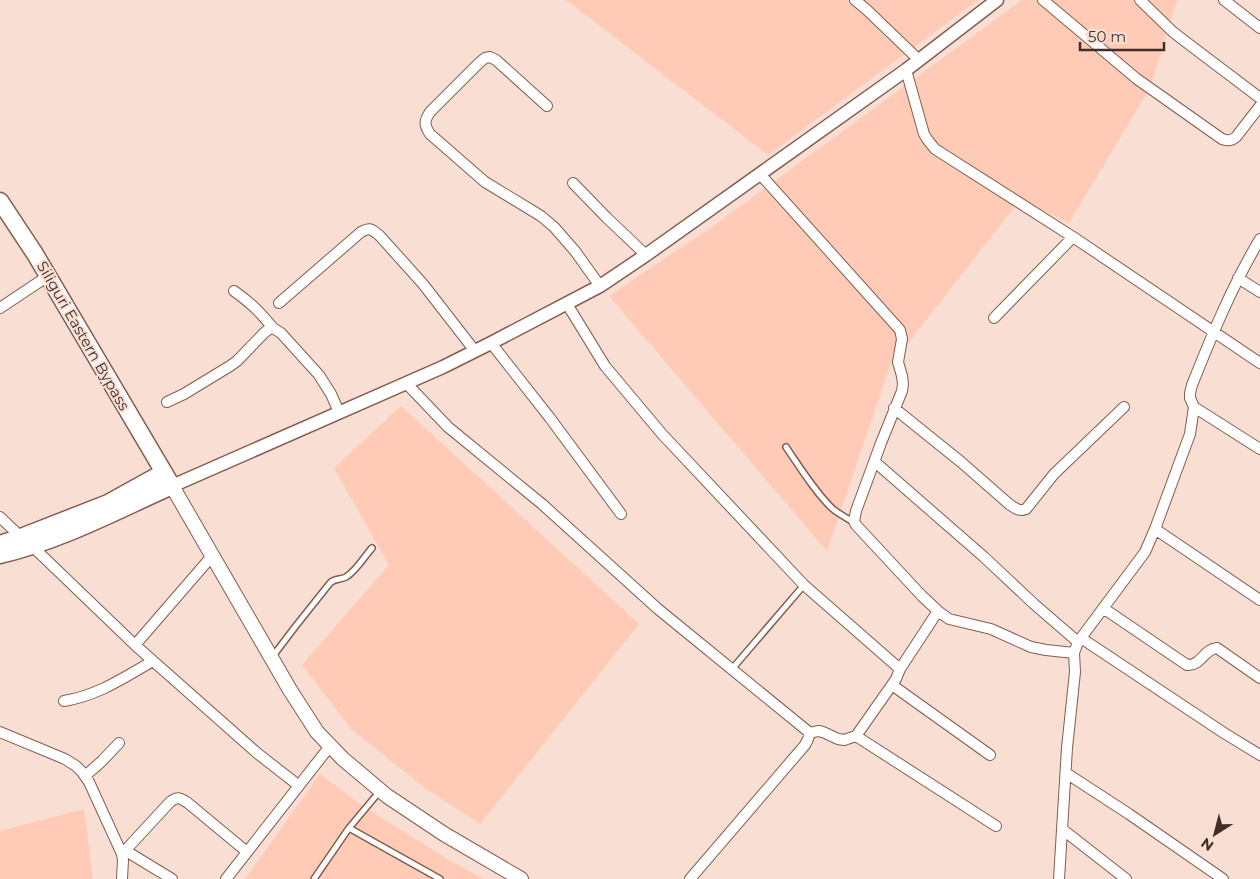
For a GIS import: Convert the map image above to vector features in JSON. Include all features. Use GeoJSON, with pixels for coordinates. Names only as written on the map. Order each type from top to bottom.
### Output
{"type":"FeatureCollection","features":[{"type":"Feature","properties":{"kind":"main road","name":"Siliguri Eastern Bypass"},"geometry":{"type":"LineString","coordinates":[[0,201],[35,254],[168,479]]}},
{"type":"Feature","properties":{"kind":"main road"},"geometry":{"type":"LineString","coordinates":[[0,555],[108,503],[168,479],[290,690],[317,732],[343,759],[380,790],[444,834],[521,879]]}},
{"type":"Feature","properties":{"kind":"main road"},"geometry":{"type":"LineString","coordinates":[[0,544],[27,541]]}},
{"type":"Feature","properties":{"kind":"street"},"geometry":{"type":"LineString","coordinates":[[855,0],[919,60]]}},
{"type":"Feature","properties":{"kind":"street"},"geometry":{"type":"LineString","coordinates":[[168,479],[339,412],[406,383],[476,351],[600,286],[646,256],[906,70],[996,0]]}},
{"type":"Feature","properties":{"kind":"street"},"geometry":{"type":"LineString","coordinates":[[1043,0],[1137,79],[1222,139],[1232,140],[1236,137],[1260,106]]}},
{"type":"Feature","properties":{"kind":"street"},"geometry":{"type":"LineString","coordinates":[[1140,0],[1179,37],[1258,93]]}},
{"type":"Feature","properties":{"kind":"street"},"geometry":{"type":"LineString","coordinates":[[1224,0],[1260,28]]}},
{"type":"Feature","properties":{"kind":"street"},"geometry":{"type":"LineString","coordinates":[[547,106],[490,56],[479,63],[430,112],[425,120],[425,127],[430,134],[485,182],[541,216],[554,227],[575,251],[600,286]]}},
{"type":"Feature","properties":{"kind":"street"},"geometry":{"type":"LineString","coordinates":[[906,70],[924,134],[935,149],[1073,237],[1260,363]]}},
{"type":"Feature","properties":{"kind":"street"},"geometry":{"type":"LineString","coordinates":[[760,174],[900,330],[902,339],[898,362],[902,376],[902,391],[856,511],[855,523],[938,611],[949,619],[991,629],[1032,647],[1074,653]]}},
{"type":"Feature","properties":{"kind":"street"},"geometry":{"type":"LineString","coordinates":[[573,183],[646,256]]}},
{"type":"Feature","properties":{"kind":"street"},"geometry":{"type":"LineString","coordinates":[[279,303],[361,232],[371,229],[423,284],[476,351]]}},
{"type":"Feature","properties":{"kind":"street"},"geometry":{"type":"LineString","coordinates":[[994,318],[1073,237]]}},
{"type":"Feature","properties":{"kind":"street"},"geometry":{"type":"LineString","coordinates":[[1059,879],[1067,748],[1075,672],[1074,653],[1079,640],[1144,552],[1155,529],[1190,434],[1194,408],[1190,398],[1192,385],[1213,332],[1238,278],[1260,239]]}},
{"type":"Feature","properties":{"kind":"street"},"geometry":{"type":"LineString","coordinates":[[0,308],[48,276]]}},
{"type":"Feature","properties":{"kind":"street"},"geometry":{"type":"LineString","coordinates":[[1238,278],[1260,292]]}},
{"type":"Feature","properties":{"kind":"street"},"geometry":{"type":"LineString","coordinates":[[234,291],[258,310],[319,375],[331,394],[339,412]]}},
{"type":"Feature","properties":{"kind":"street"},"geometry":{"type":"LineString","coordinates":[[567,304],[605,366],[662,434],[804,585],[900,668]]}},
{"type":"Feature","properties":{"kind":"street"},"geometry":{"type":"LineString","coordinates":[[167,402],[230,366],[264,333],[273,328]]}},
{"type":"Feature","properties":{"kind":"street"},"geometry":{"type":"LineString","coordinates":[[491,343],[550,418],[621,514]]}},
{"type":"Feature","properties":{"kind":"street"},"geometry":{"type":"LineString","coordinates":[[406,383],[448,427],[542,504],[658,609],[810,733]]}},
{"type":"Feature","properties":{"kind":"street"},"geometry":{"type":"LineString","coordinates":[[894,408],[962,462],[1009,504],[1021,511],[1026,509],[1054,474],[1124,407]]}},
{"type":"Feature","properties":{"kind":"street"},"geometry":{"type":"LineString","coordinates":[[1194,408],[1260,449]]}},
{"type":"Feature","properties":{"kind":"street"},"geometry":{"type":"LineString","coordinates":[[875,462],[984,557],[1034,604],[1079,640],[1260,755]]}},
{"type":"Feature","properties":{"kind":"street"},"geometry":{"type":"LineString","coordinates":[[0,517],[135,645],[256,753],[298,785]]}},
{"type":"Feature","properties":{"kind":"street"},"geometry":{"type":"LineString","coordinates":[[1155,529],[1260,600]]}},
{"type":"Feature","properties":{"kind":"street"},"geometry":{"type":"LineString","coordinates":[[135,645],[212,556]]}},
{"type":"Feature","properties":{"kind":"street"},"geometry":{"type":"LineString","coordinates":[[1103,608],[1187,665],[1196,664],[1210,650],[1216,648],[1260,678]]}},
{"type":"Feature","properties":{"kind":"street"},"geometry":{"type":"LineString","coordinates":[[810,733],[823,732],[844,740],[856,736],[896,679],[900,668],[938,611]]}},
{"type":"Feature","properties":{"kind":"street"},"geometry":{"type":"LineString","coordinates":[[64,701],[89,695],[153,661]]}},
{"type":"Feature","properties":{"kind":"street"},"geometry":{"type":"LineString","coordinates":[[892,685],[990,755]]}},
{"type":"Feature","properties":{"kind":"street"},"geometry":{"type":"LineString","coordinates":[[0,732],[65,759],[76,766],[85,776],[124,852],[172,879]]}},
{"type":"Feature","properties":{"kind":"street"},"geometry":{"type":"LineString","coordinates":[[690,879],[805,745],[810,733]]}},
{"type":"Feature","properties":{"kind":"street"},"geometry":{"type":"LineString","coordinates":[[856,736],[996,826]]}},
{"type":"Feature","properties":{"kind":"street"},"geometry":{"type":"LineString","coordinates":[[85,776],[119,743]]}},
{"type":"Feature","properties":{"kind":"street"},"geometry":{"type":"LineString","coordinates":[[226,879],[330,746]]}},
{"type":"Feature","properties":{"kind":"street"},"geometry":{"type":"LineString","coordinates":[[1066,773],[1223,879]]}},
{"type":"Feature","properties":{"kind":"street"},"geometry":{"type":"LineString","coordinates":[[122,879],[124,852],[175,798],[188,803],[247,852]]}},
{"type":"Feature","properties":{"kind":"street"},"geometry":{"type":"LineString","coordinates":[[1062,829],[1126,879]]}},
{"type":"Feature","properties":{"kind":"lane"},"geometry":{"type":"LineString","coordinates":[[786,447],[827,503],[844,518],[855,523]]}},
{"type":"Feature","properties":{"kind":"lane"},"geometry":{"type":"LineString","coordinates":[[272,658],[330,583],[333,580],[347,576],[372,548]]}},
{"type":"Feature","properties":{"kind":"lane"},"geometry":{"type":"LineString","coordinates":[[732,669],[804,585]]}},
{"type":"Feature","properties":{"kind":"lane"},"geometry":{"type":"LineString","coordinates":[[314,879],[349,828],[380,790]]}},
{"type":"Feature","properties":{"kind":"lane"},"geometry":{"type":"LineString","coordinates":[[349,828],[440,879]]}},
{"type":"Feature","properties":{"kind":"shaded area"},"geometry":{"type":"Polygon","coordinates":[[[566,0],[978,0],[768,155],[566,0]]]}},
{"type":"Feature","properties":{"kind":"shaded area"},"geometry":{"type":"Polygon","coordinates":[[[1022,0],[1177,0],[1150,88],[1069,223],[1021,199],[890,366],[827,551],[609,296],[713,226],[1022,0]]]}},
{"type":"Feature","properties":{"kind":"shaded area"},"geometry":{"type":"Polygon","coordinates":[[[401,406],[639,624],[480,824],[429,791],[352,730],[302,665],[389,565],[334,468],[401,406]]]}},
{"type":"Feature","properties":{"kind":"shaded area"},"geometry":{"type":"Polygon","coordinates":[[[320,774],[363,806],[451,861],[484,879],[245,879],[320,774]]]}},
{"type":"Feature","properties":{"kind":"shaded area"},"geometry":{"type":"Polygon","coordinates":[[[84,809],[93,879],[0,879],[0,831],[84,809]]]}}]}
